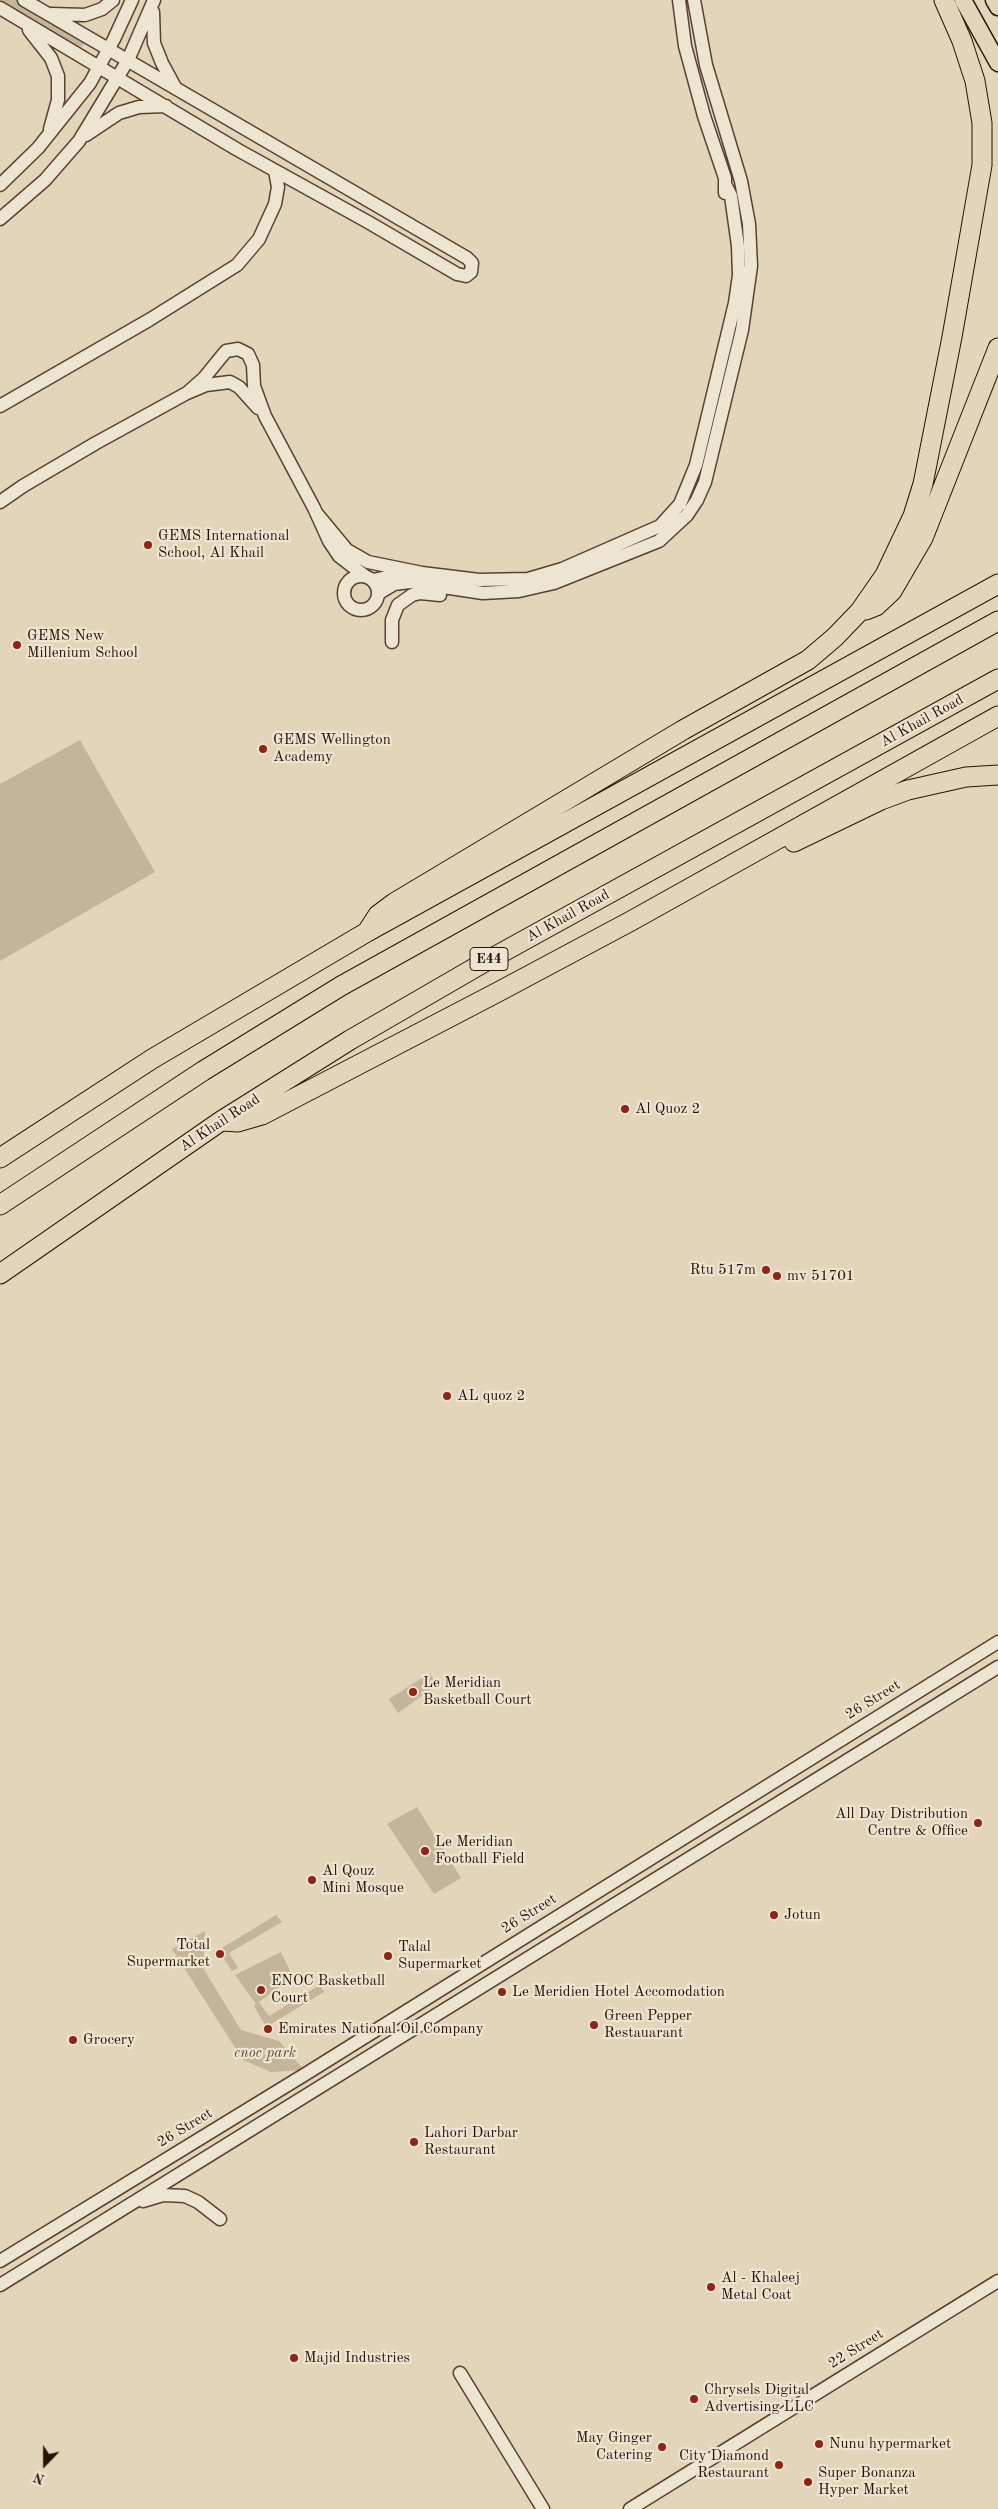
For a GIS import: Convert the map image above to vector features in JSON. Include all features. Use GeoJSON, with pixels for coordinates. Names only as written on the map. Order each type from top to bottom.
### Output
{"type":"FeatureCollection","features":[{"type":"Feature","properties":{"kind":"highway"},"geometry":{"type":"LineString","coordinates":[[367,932],[378,915],[394,903],[683,730],[808,660],[835,637],[860,611],[890,566],[919,500],[951,346],[979,186],[982,144],[979,102],[969,61],[944,0]]}},
{"type":"Feature","properties":{"kind":"highway"},"geometry":{"type":"LineString","coordinates":[[860,611],[876,606],[885,599],[911,560],[933,515],[998,348]]}},
{"type":"Feature","properties":{"kind":"highway"},"geometry":{"type":"LineString","coordinates":[[0,1158],[152,1059],[367,932],[998,584]]}},
{"type":"Feature","properties":{"kind":"highway"},"geometry":{"type":"LineString","coordinates":[[0,1205],[203,1071],[341,986],[998,621]]}},
{"type":"Feature","properties":{"kind":"highway","name":"Al Khail Road"},"geometry":{"type":"LineString","coordinates":[[0,1274],[221,1121],[322,1057],[483,962],[998,679]]}},
{"type":"Feature","properties":{"kind":"highway"},"geometry":{"type":"LineString","coordinates":[[221,1121],[238,1122],[262,1115],[623,926],[719,870],[998,716]]}},
{"type":"Feature","properties":{"kind":"highway"},"geometry":{"type":"LineString","coordinates":[[719,870],[746,866],[881,800],[908,790],[966,777],[998,775]]}},
{"type":"Feature","properties":{"kind":"main road"},"geometry":{"type":"LineString","coordinates":[[963,0],[998,63]]}},
{"type":"Feature","properties":{"kind":"main road"},"geometry":{"type":"LineString","coordinates":[[994,0],[998,7]]}},
{"type":"Feature","properties":{"kind":"street"},"geometry":{"type":"LineString","coordinates":[[0,8],[275,171],[368,222],[460,276],[466,276],[471,272],[472,263],[468,258],[24,0]]}},
{"type":"Feature","properties":{"kind":"street"},"geometry":{"type":"LineString","coordinates":[[47,14],[85,15],[102,8],[113,0]]}},
{"type":"Feature","properties":{"kind":"street"},"geometry":{"type":"LineString","coordinates":[[0,185],[47,136],[81,95],[109,49],[132,0]]}},
{"type":"Feature","properties":{"kind":"street"},"geometry":{"type":"LineString","coordinates":[[318,515],[337,540],[358,557],[381,565],[422,573],[479,580],[519,579],[648,526],[668,509],[678,492],[693,454],[729,296],[732,248],[726,186],[689,64],[680,0]]}},
{"type":"Feature","properties":{"kind":"street"},"geometry":{"type":"LineString","coordinates":[[422,573],[369,578],[355,577],[347,583],[344,592],[350,606],[358,610],[368,609],[376,602],[379,593],[394,584],[410,582],[483,593],[519,590],[545,585],[634,553],[659,541],[687,516],[705,482],[746,309],[750,288],[751,245],[742,181],[706,65],[694,0]]}},
{"type":"Feature","properties":{"kind":"street"},"geometry":{"type":"LineString","coordinates":[[0,219],[45,180],[79,141],[128,60],[154,2]]}},
{"type":"Feature","properties":{"kind":"street"},"geometry":{"type":"LineString","coordinates":[[154,2],[154,43],[176,89]]}},
{"type":"Feature","properties":{"kind":"street"},"geometry":{"type":"LineString","coordinates":[[22,22],[47,51],[58,76],[58,100],[47,136]]}},
{"type":"Feature","properties":{"kind":"street"},"geometry":{"type":"LineString","coordinates":[[79,141],[119,112],[139,107],[166,106]]}},
{"type":"Feature","properties":{"kind":"street"},"geometry":{"type":"LineString","coordinates":[[0,406],[95,352],[230,270],[255,246],[275,204],[278,187],[275,171]]}},
{"type":"Feature","properties":{"kind":"street"},"geometry":{"type":"LineString","coordinates":[[275,204],[288,192],[304,187]]}},
{"type":"Feature","properties":{"kind":"street"},"geometry":{"type":"LineString","coordinates":[[187,393],[204,378],[226,351],[238,349],[248,354],[252,359],[254,386],[265,416],[318,515],[333,549],[345,562],[369,578],[379,593]]}},
{"type":"Feature","properties":{"kind":"street"},"geometry":{"type":"LineString","coordinates":[[0,502],[23,486],[187,393],[216,383],[230,382],[244,392],[265,416]]}},
{"type":"Feature","properties":{"kind":"street"},"geometry":{"type":"LineString","coordinates":[[0,491],[23,486]]}},
{"type":"Feature","properties":{"kind":"street"},"geometry":{"type":"LineString","coordinates":[[392,642],[394,612],[398,605],[412,595],[429,593],[469,599],[508,600],[542,590],[545,585]]}},
{"type":"Feature","properties":{"kind":"street","name":"26 Street"},"geometry":{"type":"LineString","coordinates":[[0,2261],[304,2075],[998,1642]]}},
{"type":"Feature","properties":{"kind":"street"},"geometry":{"type":"LineString","coordinates":[[0,2285],[998,1667]]}},
{"type":"Feature","properties":{"kind":"street"},"geometry":{"type":"LineString","coordinates":[[827,1748],[834,1758],[833,1770]]}},
{"type":"Feature","properties":{"kind":"street"},"geometry":{"type":"LineString","coordinates":[[190,2166],[191,2156],[199,2138]]}},
{"type":"Feature","properties":{"kind":"street"},"geometry":{"type":"LineString","coordinates":[[120,2210],[156,2196],[178,2194],[198,2202],[220,2219]]}},
{"type":"Feature","properties":{"kind":"street","name":"22 Street"},"geometry":{"type":"LineString","coordinates":[[630,2509],[998,2281]]}},
{"type":"Feature","properties":{"kind":"street"},"geometry":{"type":"LineString","coordinates":[[460,2374],[543,2509]]}},
{"type":"Feature","properties":{"kind":"green space"},"geometry":{"type":"Polygon","coordinates":[[[0,0],[16,0],[85,42],[80,49],[0,0]]]}},
{"type":"Feature","properties":{"kind":"green space"},"geometry":{"type":"Polygon","coordinates":[[[80,740],[155,872],[0,961],[0,784],[80,740]]]}},
{"type":"Feature","properties":{"kind":"green space","name":"Le Meridian Basketball Court"},"geometry":{"type":"Polygon","coordinates":[[[430,1673],[437,1685],[398,1713],[389,1699],[430,1673]]]}},
{"type":"Feature","properties":{"kind":"green space","name":"Le Meridian Football Field"},"geometry":{"type":"Polygon","coordinates":[[[417,1807],[461,1878],[434,1894],[387,1824],[417,1807]]]}},
{"type":"Feature","properties":{"kind":"green space"},"geometry":{"type":"Polygon","coordinates":[[[276,1915],[282,1922],[229,1953],[238,1968],[232,1971],[221,1955],[222,1948],[276,1915]]]}},
{"type":"Feature","properties":{"kind":"green space","name":"enoc park"},"geometry":{"type":"Polygon","coordinates":[[[205,1931],[203,1968],[241,2030],[279,2041],[304,2070],[271,2072],[243,2060],[172,1949],[205,1931]]]}},
{"type":"Feature","properties":{"kind":"green space","name":"ENOC Basketball Court"},"geometry":{"type":"Polygon","coordinates":[[[281,1952],[293,1977],[259,2002],[269,2016],[320,1985],[324,1992],[266,2027],[254,2006],[256,2004],[235,1975],[281,1952]]]}},
{"type":"Feature","properties":{"kind":"place","name":"GEMS International School, Al Khail"},"geometry":{"type":"Point","coordinates":[148,545]}},
{"type":"Feature","properties":{"kind":"place","name":"GEMS New Millenium School"},"geometry":{"type":"Point","coordinates":[17,645]}},
{"type":"Feature","properties":{"kind":"place","name":"GEMS Wellington Academy"},"geometry":{"type":"Point","coordinates":[263,749]}},
{"type":"Feature","properties":{"kind":"place","name":"Al Quoz 2"},"geometry":{"type":"Point","coordinates":[625,1109]}},
{"type":"Feature","properties":{"kind":"place","name":"Rtu 517m"},"geometry":{"type":"Point","coordinates":[766,1270]}},
{"type":"Feature","properties":{"kind":"place","name":"mv 51701"},"geometry":{"type":"Point","coordinates":[777,1276]}},
{"type":"Feature","properties":{"kind":"place","name":"AL quoz 2"},"geometry":{"type":"Point","coordinates":[447,1396]}},
{"type":"Feature","properties":{"kind":"place","name":"Le Meridian Basketball Court"},"geometry":{"type":"Point","coordinates":[413,1692]}},
{"type":"Feature","properties":{"kind":"place","name":"All Day Distribution Centre & Office"},"geometry":{"type":"Point","coordinates":[978,1823]}},
{"type":"Feature","properties":{"kind":"place","name":"Le Meridian Football Field"},"geometry":{"type":"Point","coordinates":[425,1851]}},
{"type":"Feature","properties":{"kind":"place","name":"Al Qouz Mini Mosque"},"geometry":{"type":"Point","coordinates":[312,1880]}},
{"type":"Feature","properties":{"kind":"place","name":"Jotun"},"geometry":{"type":"Point","coordinates":[774,1915]}},
{"type":"Feature","properties":{"kind":"place","name":"Total Supermarket"},"geometry":{"type":"Point","coordinates":[220,1954]}},
{"type":"Feature","properties":{"kind":"place","name":"Talal Supermarket"},"geometry":{"type":"Point","coordinates":[388,1956]}},
{"type":"Feature","properties":{"kind":"place","name":"ENOC Basketball Court"},"geometry":{"type":"Point","coordinates":[261,1990]}},
{"type":"Feature","properties":{"kind":"place","name":"Le Meridien Hotel Accomodation"},"geometry":{"type":"Point","coordinates":[502,1992]}},
{"type":"Feature","properties":{"kind":"place","name":"Green Pepper Restauarant"},"geometry":{"type":"Point","coordinates":[594,2025]}},
{"type":"Feature","properties":{"kind":"place","name":"Emirates National Oil Company"},"geometry":{"type":"Point","coordinates":[268,2029]}},
{"type":"Feature","properties":{"kind":"place","name":"Grocery"},"geometry":{"type":"Point","coordinates":[73,2040]}},
{"type":"Feature","properties":{"kind":"place","name":"Lahori Darbar Restaurant"},"geometry":{"type":"Point","coordinates":[414,2142]}},
{"type":"Feature","properties":{"kind":"place","name":"Al - Khaleej Metal Coat"},"geometry":{"type":"Point","coordinates":[711,2287]}},
{"type":"Feature","properties":{"kind":"place","name":"Majid Industries"},"geometry":{"type":"Point","coordinates":[294,2358]}},
{"type":"Feature","properties":{"kind":"place","name":"Chrysels Digital Advertising LLC"},"geometry":{"type":"Point","coordinates":[694,2399]}},
{"type":"Feature","properties":{"kind":"place","name":"Nunu hypermarket"},"geometry":{"type":"Point","coordinates":[819,2444]}},
{"type":"Feature","properties":{"kind":"place","name":"May Ginger Catering"},"geometry":{"type":"Point","coordinates":[662,2447]}},
{"type":"Feature","properties":{"kind":"place","name":"City Diamond Restaurant"},"geometry":{"type":"Point","coordinates":[779,2465]}},
{"type":"Feature","properties":{"kind":"place","name":"Super Bonanza Hyper Market"},"geometry":{"type":"Point","coordinates":[808,2482]}}]}
